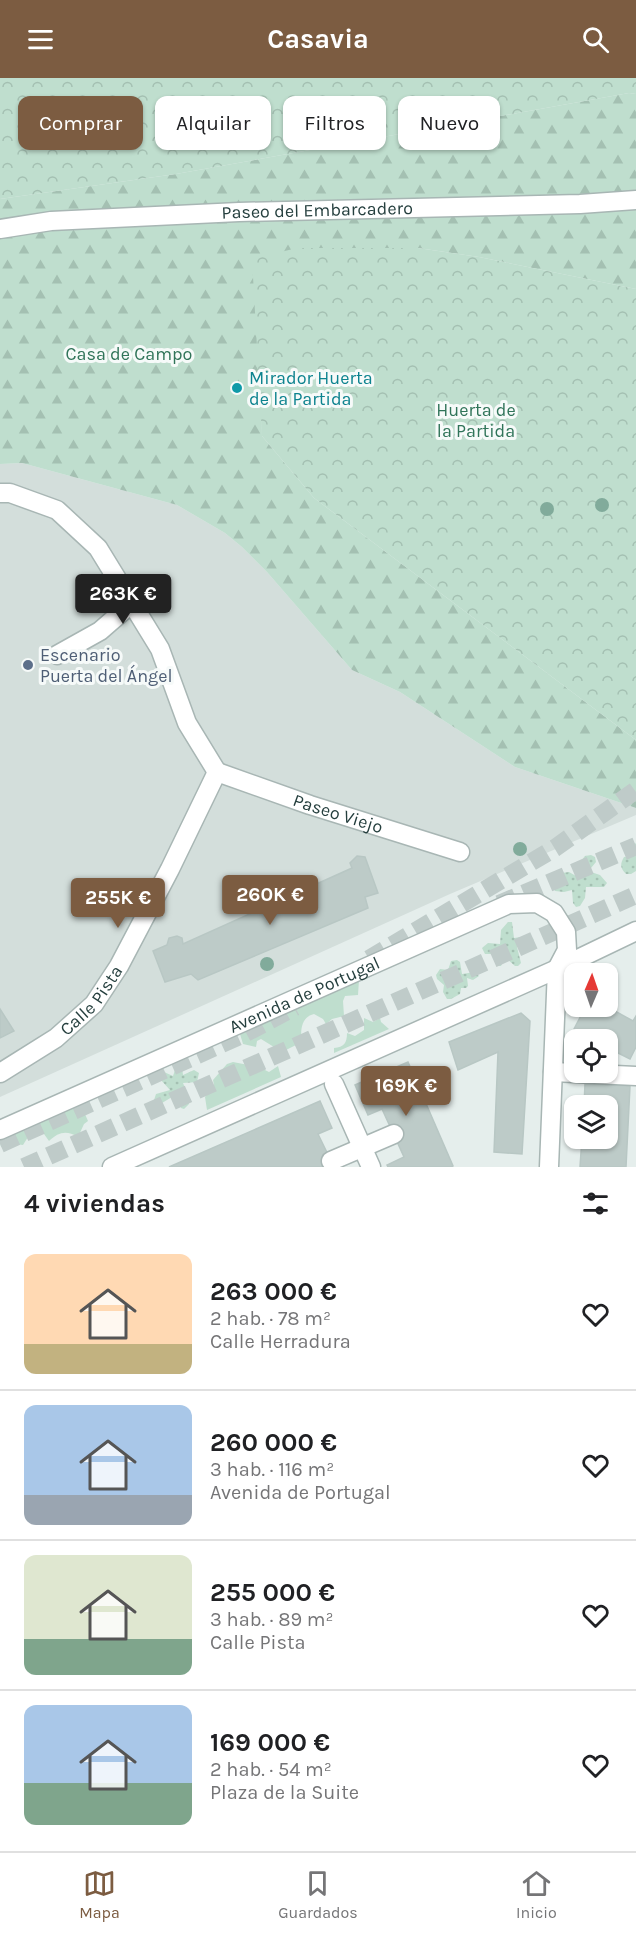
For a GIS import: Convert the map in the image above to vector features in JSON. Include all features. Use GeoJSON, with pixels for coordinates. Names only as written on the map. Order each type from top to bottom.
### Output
{"type":"FeatureCollection","features":[{"type":"Feature","properties":{"kind":"street","name":"Paseo del Embarcadero"},"geometry":{"type":"LineString","coordinates":[[0,229],[51,221],[239,212],[580,204],[636,200]]}},
{"type":"Feature","properties":{"kind":"street"},"geometry":{"type":"LineString","coordinates":[[0,493],[10,493],[57,510],[98,548],[160,649],[187,723],[217,772]]}},
{"type":"Feature","properties":{"kind":"street"},"geometry":{"type":"LineString","coordinates":[[57,655],[100,631],[131,604]]}},
{"type":"Feature","properties":{"kind":"street","name":"Paseo Viejo"},"geometry":{"type":"LineString","coordinates":[[217,772],[310,805],[460,852]]}},
{"type":"Feature","properties":{"kind":"street","name":"Calle Pista"},"geometry":{"type":"LineString","coordinates":[[0,1073],[56,1038],[93,1004],[118,966],[170,869],[217,772]]}},
{"type":"Feature","properties":{"kind":"street","name":"Avenida de Portugal"},"geometry":{"type":"LineString","coordinates":[[0,1130],[509,904],[537,903],[554,913],[566,932],[567,951],[557,969],[549,1167]]}},
{"type":"Feature","properties":{"kind":"street"},"geometry":{"type":"LineString","coordinates":[[112,1167],[135,1162],[636,931]]}},
{"type":"Feature","properties":{"kind":"street"},"geometry":{"type":"LineString","coordinates":[[553,1072],[636,1076]]}},
{"type":"Feature","properties":{"kind":"street"},"geometry":{"type":"LineString","coordinates":[[334,1083],[371,1167]]}},
{"type":"Feature","properties":{"kind":"street"},"geometry":{"type":"LineString","coordinates":[[331,1161],[394,1134]]}},
{"type":"Feature","properties":{"kind":"shaded area"},"geometry":{"type":"Polygon","coordinates":[[[22,463],[177,505],[225,533],[242,547],[267,572],[352,670],[400,692],[515,767],[636,808],[636,815],[450,894],[0,1097],[0,464],[22,463]]]}},
{"type":"Feature","properties":{"kind":"green space"},"geometry":{"type":"Polygon","coordinates":[[[0,78],[636,78],[636,94],[629,93],[500,116],[500,96],[398,96],[398,134],[386,136],[386,96],[283,96],[283,150],[310,150],[176,174],[0,199],[0,78]]]}},
{"type":"Feature","properties":{"kind":"green space","name":"Casa de Campo"},"geometry":{"type":"Polygon","coordinates":[[[629,93],[636,94],[636,289],[479,257],[418,248],[261,388],[262,436],[314,498],[636,740],[636,808],[515,767],[400,692],[352,670],[267,572],[242,547],[225,533],[177,505],[22,463],[0,464],[0,199],[176,174],[310,150],[386,150],[386,136],[398,134],[398,150],[500,150],[500,116],[629,93]]]}},
{"type":"Feature","properties":{"kind":"green space","name":"Huerta de la Partida"},"geometry":{"type":"Polygon","coordinates":[[[297,248],[418,248],[479,257],[636,289],[636,740],[314,498],[262,436],[252,259],[297,248]]]}},
{"type":"Feature","properties":{"kind":"green space"},"geometry":{"type":"Polygon","coordinates":[[[636,843],[636,871],[626,874],[621,866],[622,862],[624,857],[633,856],[633,846],[636,843]]]}},
{"type":"Feature","properties":{"kind":"green space"},"geometry":{"type":"Polygon","coordinates":[[[585,856],[595,857],[596,862],[591,872],[600,875],[607,883],[604,887],[586,887],[585,898],[580,906],[576,907],[573,903],[572,890],[555,891],[553,886],[562,873],[569,872],[576,876],[581,861],[585,856]]]}},
{"type":"Feature","properties":{"kind":"green space"},"geometry":{"type":"Polygon","coordinates":[[[508,922],[512,922],[514,938],[533,938],[534,942],[528,948],[517,947],[521,963],[518,966],[505,957],[501,966],[497,966],[496,954],[485,954],[482,948],[488,943],[500,944],[501,930],[508,922]]]}},
{"type":"Feature","properties":{"kind":"green space"},"geometry":{"type":"Polygon","coordinates":[[[451,961],[460,962],[462,974],[475,972],[479,976],[473,980],[467,978],[468,986],[461,988],[460,994],[447,999],[443,992],[444,985],[436,975],[440,969],[448,970],[451,961]]]}},
{"type":"Feature","properties":{"kind":"green space"},"geometry":{"type":"Polygon","coordinates":[[[359,980],[358,995],[345,996],[344,1016],[332,1019],[326,1024],[323,1019],[314,1014],[306,1018],[302,1025],[302,1042],[282,1052],[261,1039],[257,1041],[256,1047],[243,1044],[240,1034],[359,980]]]}},
{"type":"Feature","properties":{"kind":"green space"},"geometry":{"type":"Polygon","coordinates":[[[364,1018],[373,1022],[380,1018],[389,1029],[334,1053],[334,1048],[344,1044],[347,1033],[355,1036],[364,1030],[364,1018]]]}},
{"type":"Feature","properties":{"kind":"green space"},"geometry":{"type":"Polygon","coordinates":[[[233,1062],[259,1067],[269,1072],[278,1066],[281,1077],[207,1110],[205,1097],[214,1085],[213,1080],[227,1064],[233,1062]]]}},
{"type":"Feature","properties":{"kind":"green space"},"geometry":{"type":"Polygon","coordinates":[[[176,1067],[182,1067],[183,1075],[194,1070],[199,1073],[197,1082],[183,1083],[189,1098],[189,1104],[184,1109],[181,1108],[177,1094],[162,1103],[154,1100],[156,1094],[170,1090],[160,1079],[160,1074],[164,1072],[173,1076],[176,1067]]]}},
{"type":"Feature","properties":{"kind":"green space"},"geometry":{"type":"Polygon","coordinates":[[[84,1103],[84,1112],[88,1121],[84,1124],[78,1137],[70,1133],[63,1133],[49,1141],[44,1134],[37,1132],[28,1137],[23,1145],[7,1143],[1,1147],[0,1140],[84,1103]]]}},
{"type":"Feature","properties":{"kind":"building"},"geometry":{"type":"Polygon","coordinates":[[[357,856],[365,857],[378,893],[365,897],[368,908],[198,980],[191,974],[165,982],[153,951],[167,945],[169,938],[177,936],[182,938],[183,944],[352,868],[350,863],[357,856]]]}},
{"type":"Feature","properties":{"kind":"building"},"geometry":{"type":"Polygon","coordinates":[[[0,1009],[14,1031],[0,1038],[0,1009]]]}},
{"type":"Feature","properties":{"kind":"building"},"geometry":{"type":"Polygon","coordinates":[[[521,1013],[530,1021],[522,1154],[494,1152],[498,1052],[458,1070],[449,1042],[521,1013]]]}},
{"type":"Feature","properties":{"kind":"building"},"geometry":{"type":"Polygon","coordinates":[[[618,1013],[633,1021],[636,1016],[636,1047],[630,1059],[618,1053],[618,1029],[574,1029],[580,1017],[618,1017],[618,1013]]]}},
{"type":"Feature","properties":{"kind":"building"},"geometry":{"type":"Polygon","coordinates":[[[408,1062],[453,1166],[451,1167],[388,1167],[387,1165],[404,1157],[382,1109],[368,1115],[355,1085],[408,1062]]]}},
{"type":"Feature","properties":{"kind":"building"},"geometry":{"type":"Polygon","coordinates":[[[585,1084],[630,1086],[626,1167],[580,1167],[581,1149],[618,1149],[618,1095],[584,1095],[585,1084]]]}},
{"type":"Feature","properties":{"kind":"building"},"geometry":{"type":"Polygon","coordinates":[[[320,1101],[332,1128],[318,1134],[334,1167],[169,1167],[320,1101]]]}},
{"type":"Feature","properties":{"kind":"tunnel"},"geometry":{"type":"LineString","coordinates":[[369,959],[555,848],[636,790]]}},
{"type":"Feature","properties":{"kind":"tunnel"},"geometry":{"type":"LineString","coordinates":[[499,904],[636,846]]}},
{"type":"Feature","properties":{"kind":"tunnel"},"geometry":{"type":"LineString","coordinates":[[24,1167],[636,895]]}},
{"type":"Feature","properties":{"kind":"tunnel"},"geometry":{"type":"LineString","coordinates":[[0,1144],[244,1034],[295,1007]]}},
{"type":"Feature","properties":{"kind":"place","name":"Mirador Huerta de la Partida"},"geometry":{"type":"Point","coordinates":[237,388]}},
{"type":"Feature","properties":{"kind":"place","name":"Escenario Puerta del Ángel"},"geometry":{"type":"Point","coordinates":[28,665]}}]}
